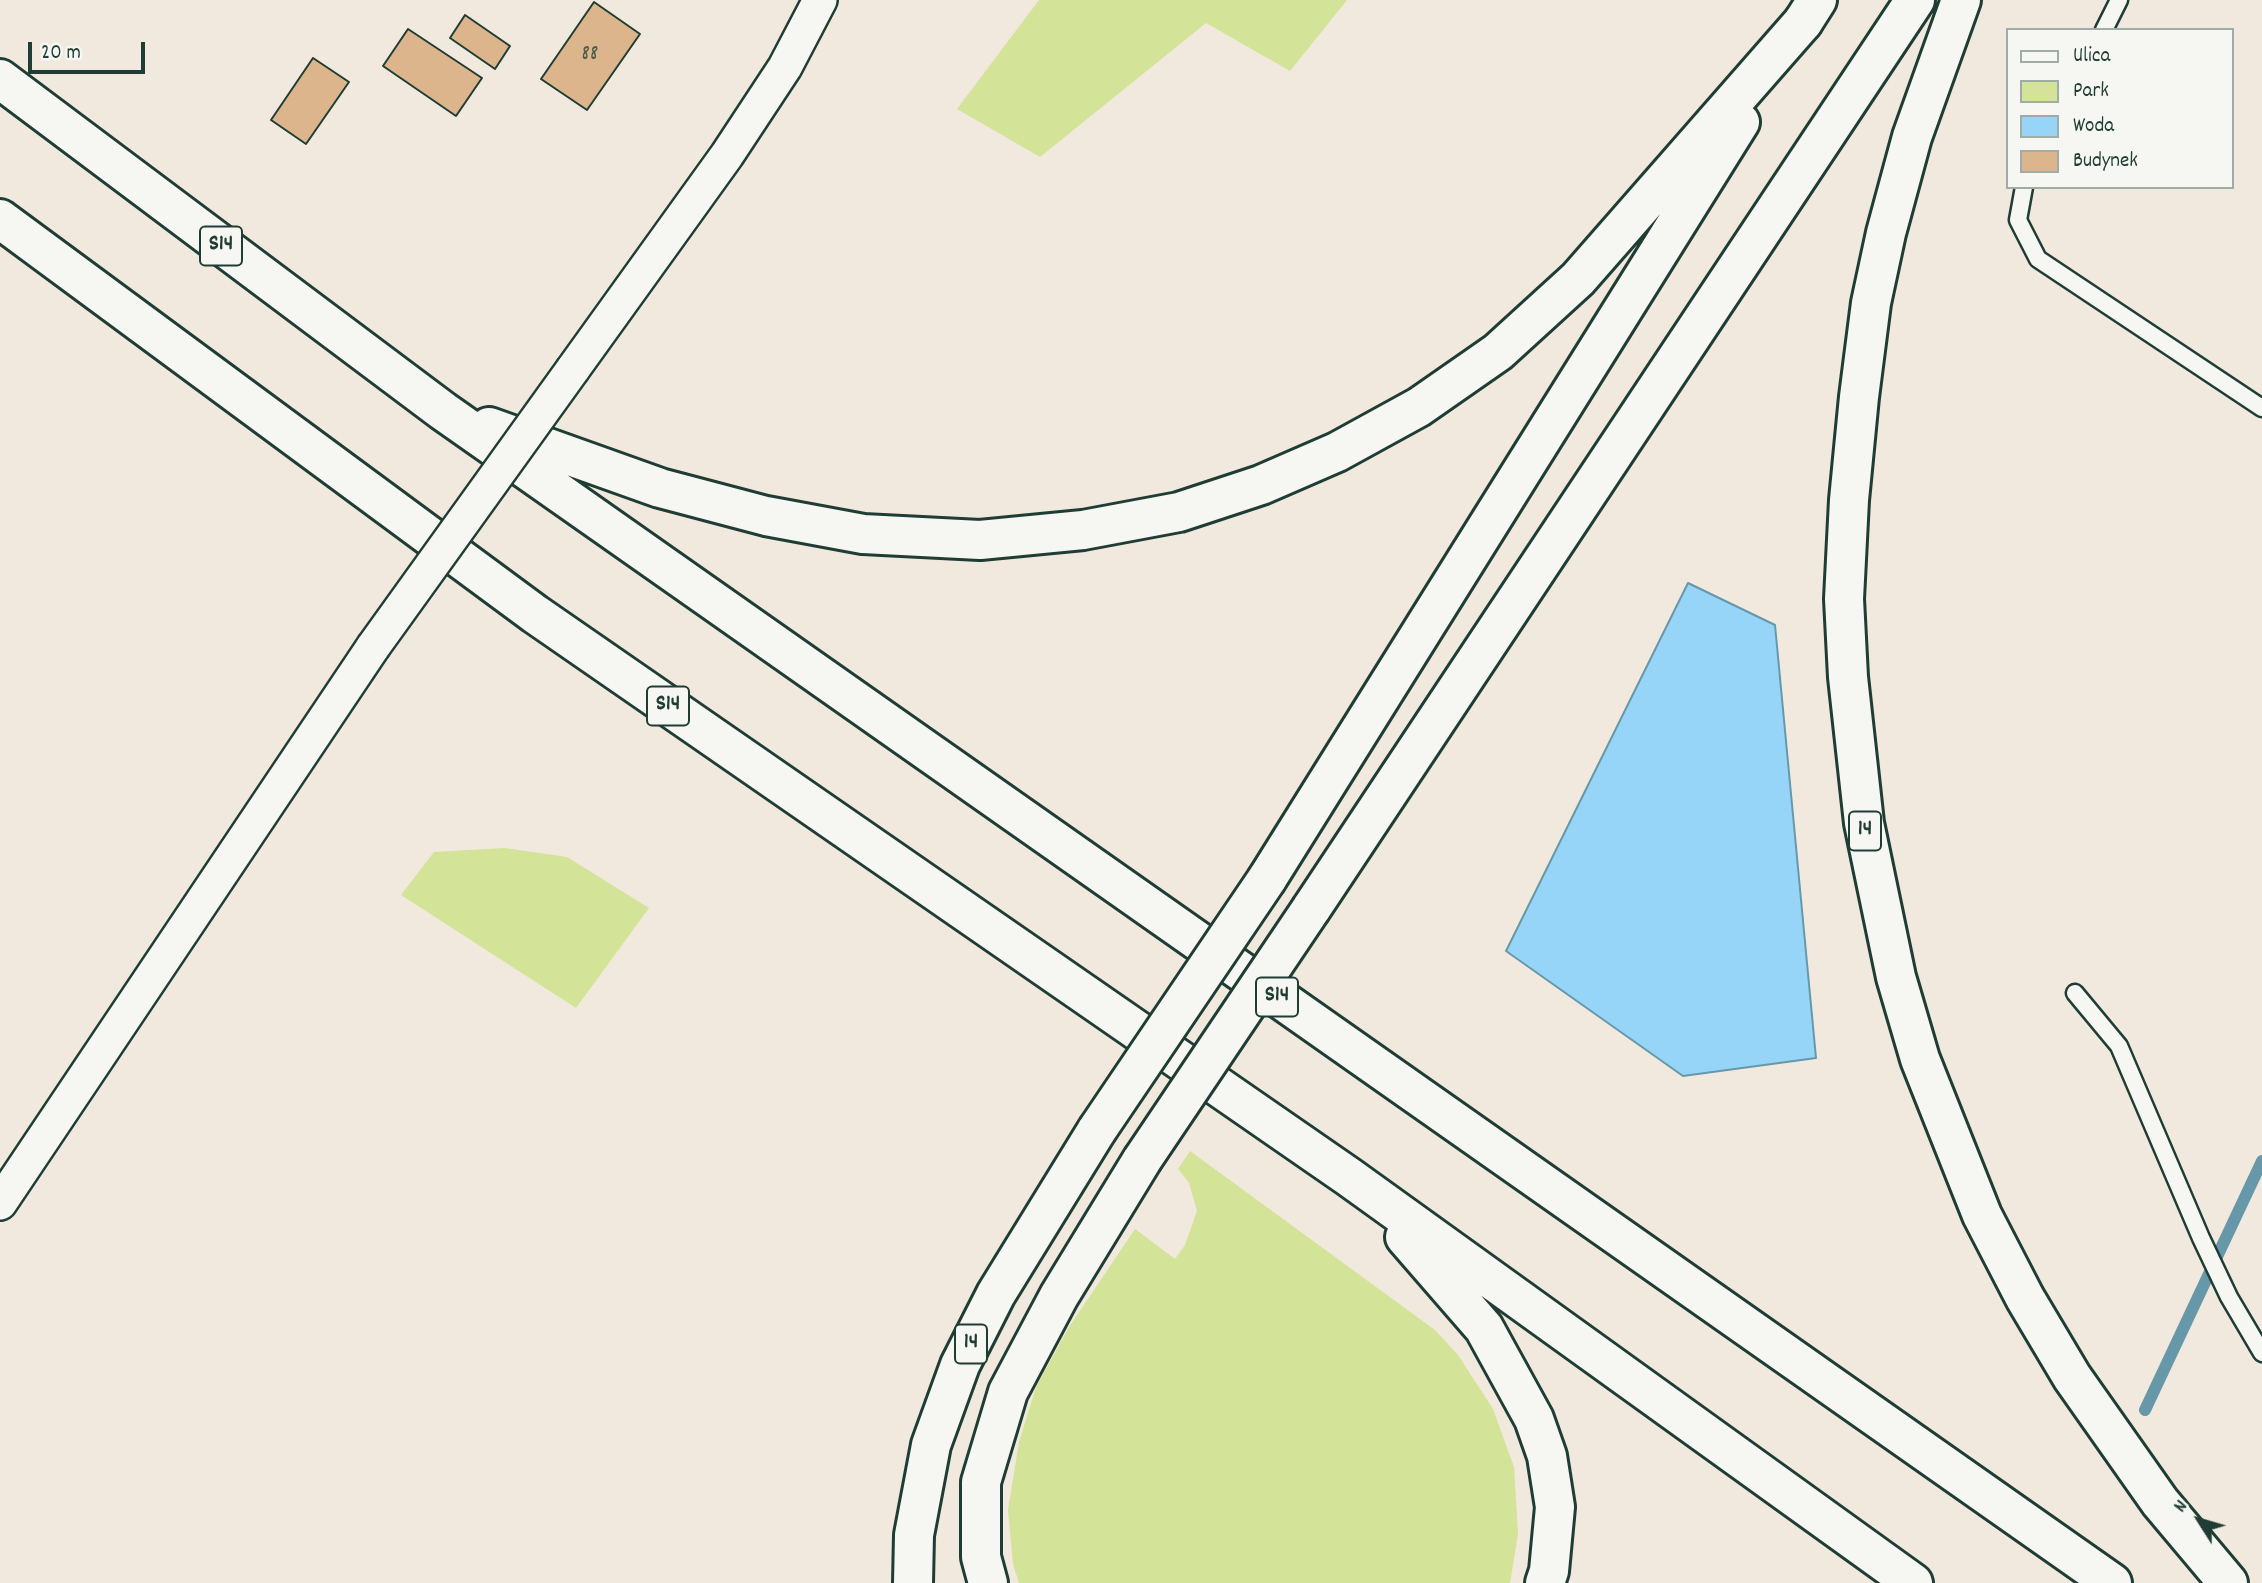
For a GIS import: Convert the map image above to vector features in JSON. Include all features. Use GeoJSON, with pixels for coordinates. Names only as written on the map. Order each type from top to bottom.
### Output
{"type":"FeatureCollection","features":[{"type":"Feature","properties":{"kind":"highway"},"geometry":{"type":"LineString","coordinates":[[988,1583],[981,1557],[981,1482],[1008,1392],[1059,1296],[1142,1160],[1915,0]]}},
{"type":"Feature","properties":{"kind":"highway","name":"14"},"geometry":{"type":"LineString","coordinates":[[1961,0],[1912,137],[1886,233],[1871,303],[1859,397],[1849,500],[1844,599],[1849,689],[1864,823],[1896,977],[1913,1036],[1948,1135],[1982,1215],[2025,1298],[2072,1377],[2160,1502],[2228,1583]]}},
{"type":"Feature","properties":{"kind":"highway"},"geometry":{"type":"LineString","coordinates":[[443,411],[660,488],[765,516],[863,534],[980,540],[1083,530],[1179,512],[1261,485],[1337,452],[1419,407],[1498,352],[1578,279],[1810,11]]}},
{"type":"Feature","properties":{"kind":"highway","name":"14"},"geometry":{"type":"LineString","coordinates":[[913,1583],[914,1535],[931,1445],[960,1365],[996,1294],[1097,1130],[1267,879],[1810,11]]}},
{"type":"Feature","properties":{"kind":"highway","name":"S14"},"geometry":{"type":"LineString","coordinates":[[0,79],[443,411],[2112,1583]]}},
{"type":"Feature","properties":{"kind":"highway","name":"S14"},"geometry":{"type":"LineString","coordinates":[[0,219],[535,614],[1349,1177],[1913,1583]]}},
{"type":"Feature","properties":{"kind":"highway"},"geometry":{"type":"LineString","coordinates":[[1349,1177],[1424,1257],[1484,1328],[1534,1419],[1547,1456],[1555,1507],[1549,1572],[1545,1583]]}},
{"type":"Feature","properties":{"kind":"street"},"geometry":{"type":"LineString","coordinates":[[0,1203],[373,647],[727,155],[785,67],[820,0]]}},
{"type":"Feature","properties":{"kind":"lane"},"geometry":{"type":"LineString","coordinates":[[2105,28],[2119,0]]}},
{"type":"Feature","properties":{"kind":"lane"},"geometry":{"type":"LineString","coordinates":[[2024,189],[2018,220],[2038,259],[2262,408]]}},
{"type":"Feature","properties":{"kind":"lane"},"geometry":{"type":"LineString","coordinates":[[2075,993],[2119,1046],[2201,1238],[2229,1297],[2262,1353]]}},
{"type":"Feature","properties":{"kind":"green space"},"geometry":{"type":"Polygon","coordinates":[[[1039,0],[1347,0],[1290,71],[1206,23],[1040,157],[957,109],[1039,0]]]}},
{"type":"Feature","properties":{"kind":"green space"},"geometry":{"type":"Polygon","coordinates":[[[505,848],[567,857],[649,908],[576,1008],[401,895],[434,852],[505,848]]]}},
{"type":"Feature","properties":{"kind":"green space"},"geometry":{"type":"Polygon","coordinates":[[[1190,1151],[1435,1330],[1458,1355],[1493,1409],[1514,1467],[1518,1534],[1510,1583],[1019,1583],[1013,1564],[1008,1510],[1019,1442],[1036,1387],[1069,1327],[1135,1229],[1175,1259],[1185,1245],[1197,1211],[1189,1183],[1178,1169],[1190,1151]]]}},
{"type":"Feature","properties":{"kind":"water"},"geometry":{"type":"Polygon","coordinates":[[[1688,583],[1775,625],[1816,1058],[1683,1076],[1506,951],[1688,583]]]}},
{"type":"Feature","properties":{"kind":"building"},"geometry":{"type":"Polygon","coordinates":[[[594,2],[640,34],[587,110],[541,79],[594,2]]]}},
{"type":"Feature","properties":{"kind":"building"},"geometry":{"type":"Polygon","coordinates":[[[465,15],[510,46],[495,69],[450,38],[465,15]]]}},
{"type":"Feature","properties":{"kind":"building"},"geometry":{"type":"Polygon","coordinates":[[[408,29],[482,78],[456,116],[383,66],[408,29]]]}},
{"type":"Feature","properties":{"kind":"building"},"geometry":{"type":"Polygon","coordinates":[[[313,58],[349,82],[306,144],[271,120],[313,58]]]}},
{"type":"Feature","properties":{"kind":"waterway"},"geometry":{"type":"LineString","coordinates":[[2145,1410],[2262,1161]]}}]}
